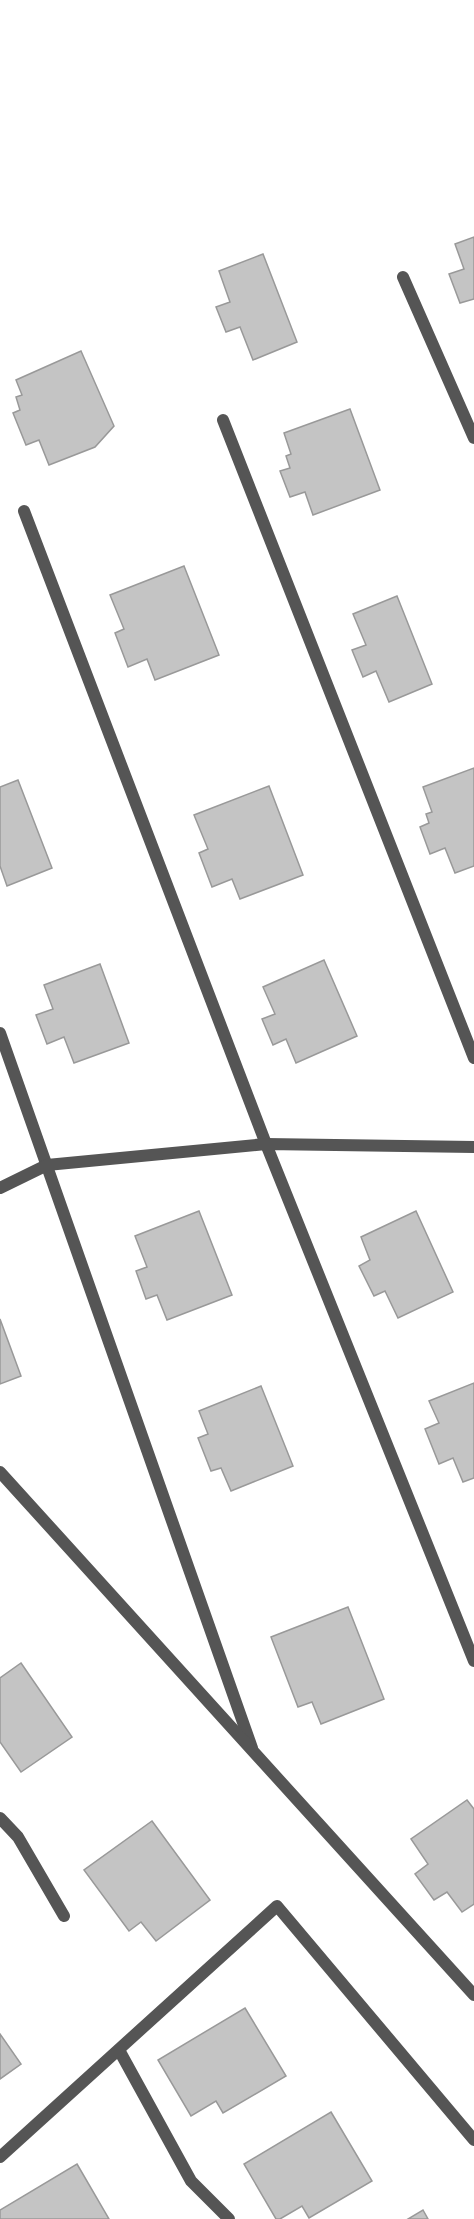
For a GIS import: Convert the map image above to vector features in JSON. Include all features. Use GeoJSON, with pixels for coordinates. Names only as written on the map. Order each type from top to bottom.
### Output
{"type":"FeatureCollection","features":[{"type":"Feature","properties":{"kind":"street"},"geometry":{"type":"LineString","coordinates":[[403,277],[474,438]]}},
{"type":"Feature","properties":{"kind":"street"},"geometry":{"type":"LineString","coordinates":[[223,420],[474,1058]]}},
{"type":"Feature","properties":{"kind":"street"},"geometry":{"type":"LineString","coordinates":[[24,511],[266,1144],[474,1661]]}},
{"type":"Feature","properties":{"kind":"street"},"geometry":{"type":"LineString","coordinates":[[0,1033],[252,1748]]}},
{"type":"Feature","properties":{"kind":"street"},"geometry":{"type":"LineString","coordinates":[[0,1188],[47,1165],[266,1144],[474,1147]]}},
{"type":"Feature","properties":{"kind":"street"},"geometry":{"type":"LineString","coordinates":[[0,1472],[474,1995]]}},
{"type":"Feature","properties":{"kind":"street"},"geometry":{"type":"LineString","coordinates":[[0,1818],[18,1837],[64,1916]]}},
{"type":"Feature","properties":{"kind":"street"},"geometry":{"type":"LineString","coordinates":[[0,2157],[277,1906],[474,2140]]}},
{"type":"Feature","properties":{"kind":"street"},"geometry":{"type":"LineString","coordinates":[[119,2050],[190,2181],[229,2219]]}},
{"type":"Feature","properties":{"kind":"building"},"geometry":{"type":"Polygon","coordinates":[[[474,237],[474,299],[460,303],[449,274],[464,269],[455,244],[474,237]]]}},
{"type":"Feature","properties":{"kind":"building"},"geometry":{"type":"Polygon","coordinates":[[[263,254],[297,342],[253,360],[240,327],[226,332],[216,307],[230,302],[219,271],[263,254]]]}},
{"type":"Feature","properties":{"kind":"building"},"geometry":{"type":"Polygon","coordinates":[[[81,351],[114,426],[95,447],[49,465],[39,440],[26,445],[13,413],[20,410],[16,397],[22,395],[16,380],[81,351]]]}},
{"type":"Feature","properties":{"kind":"building"},"geometry":{"type":"Polygon","coordinates":[[[350,409],[380,490],[313,515],[305,492],[290,497],[280,471],[290,468],[286,456],[291,454],[284,433],[350,409]]]}},
{"type":"Feature","properties":{"kind":"building"},"geometry":{"type":"Polygon","coordinates":[[[184,566],[219,655],[155,680],[147,659],[128,667],[115,633],[124,629],[110,595],[184,566]]]}},
{"type":"Feature","properties":{"kind":"building"},"geometry":{"type":"Polygon","coordinates":[[[397,596],[432,684],[389,702],[376,671],[363,677],[352,650],[366,645],[353,614],[397,596]]]}},
{"type":"Feature","properties":{"kind":"building"},"geometry":{"type":"Polygon","coordinates":[[[474,768],[474,866],[455,873],[445,848],[430,854],[420,827],[429,823],[426,814],[432,812],[423,787],[474,768]]]}},
{"type":"Feature","properties":{"kind":"building"},"geometry":{"type":"Polygon","coordinates":[[[18,780],[52,868],[7,886],[0,866],[0,787],[18,780]]]}},
{"type":"Feature","properties":{"kind":"building"},"geometry":{"type":"Polygon","coordinates":[[[269,786],[303,875],[240,899],[232,879],[212,887],[199,853],[208,849],[194,815],[269,786]]]}},
{"type":"Feature","properties":{"kind":"building"},"geometry":{"type":"Polygon","coordinates":[[[324,960],[357,1036],[296,1063],[286,1039],[273,1045],[262,1019],[275,1014],[263,987],[324,960]]]}},
{"type":"Feature","properties":{"kind":"building"},"geometry":{"type":"Polygon","coordinates":[[[100,964],[129,1043],[74,1063],[64,1037],[47,1044],[36,1015],[53,1009],[44,985],[100,964]]]}},
{"type":"Feature","properties":{"kind":"building"},"geometry":{"type":"Polygon","coordinates":[[[199,1211],[232,1295],[167,1320],[157,1295],[146,1299],[136,1271],[147,1267],[135,1236],[199,1211]]]}},
{"type":"Feature","properties":{"kind":"building"},"geometry":{"type":"Polygon","coordinates":[[[416,1211],[453,1292],[398,1318],[385,1291],[374,1296],[359,1266],[370,1260],[361,1237],[416,1211]]]}},
{"type":"Feature","properties":{"kind":"building"},"geometry":{"type":"Polygon","coordinates":[[[0,1319],[21,1376],[0,1384],[0,1319]]]}},
{"type":"Feature","properties":{"kind":"building"},"geometry":{"type":"Polygon","coordinates":[[[474,1383],[474,1478],[463,1482],[453,1458],[439,1464],[425,1429],[439,1423],[429,1401],[474,1383]]]}},
{"type":"Feature","properties":{"kind":"building"},"geometry":{"type":"Polygon","coordinates":[[[261,1386],[293,1466],[231,1491],[221,1468],[211,1471],[198,1438],[208,1434],[199,1411],[261,1386]]]}},
{"type":"Feature","properties":{"kind":"building"},"geometry":{"type":"Polygon","coordinates":[[[348,1607],[384,1699],[321,1724],[312,1702],[298,1707],[271,1637],[348,1607]]]}},
{"type":"Feature","properties":{"kind":"building"},"geometry":{"type":"Polygon","coordinates":[[[21,1663],[72,1737],[21,1772],[0,1742],[0,1678],[21,1663]]]}},
{"type":"Feature","properties":{"kind":"building"},"geometry":{"type":"Polygon","coordinates":[[[467,1800],[474,1809],[474,1904],[462,1912],[447,1892],[434,1900],[415,1874],[428,1864],[411,1839],[467,1800]]]}},
{"type":"Feature","properties":{"kind":"building"},"geometry":{"type":"Polygon","coordinates":[[[152,1821],[210,1900],[156,1941],[141,1922],[129,1931],[84,1870],[152,1821]]]}},
{"type":"Feature","properties":{"kind":"building"},"geometry":{"type":"Polygon","coordinates":[[[245,2008],[286,2076],[223,2113],[216,2101],[191,2116],[158,2060],[245,2008]]]}},
{"type":"Feature","properties":{"kind":"building"},"geometry":{"type":"Polygon","coordinates":[[[0,2034],[21,2064],[0,2079],[0,2034]]]}},
{"type":"Feature","properties":{"kind":"building"},"geometry":{"type":"Polygon","coordinates":[[[331,2112],[372,2181],[309,2218],[302,2206],[276,2219],[244,2164],[331,2112]]]}},
{"type":"Feature","properties":{"kind":"building"},"geometry":{"type":"Polygon","coordinates":[[[77,2164],[109,2219],[0,2219],[0,2210],[77,2164]]]}},
{"type":"Feature","properties":{"kind":"building"},"geometry":{"type":"Polygon","coordinates":[[[423,2210],[428,2219],[408,2219],[423,2210]]]}}]}
